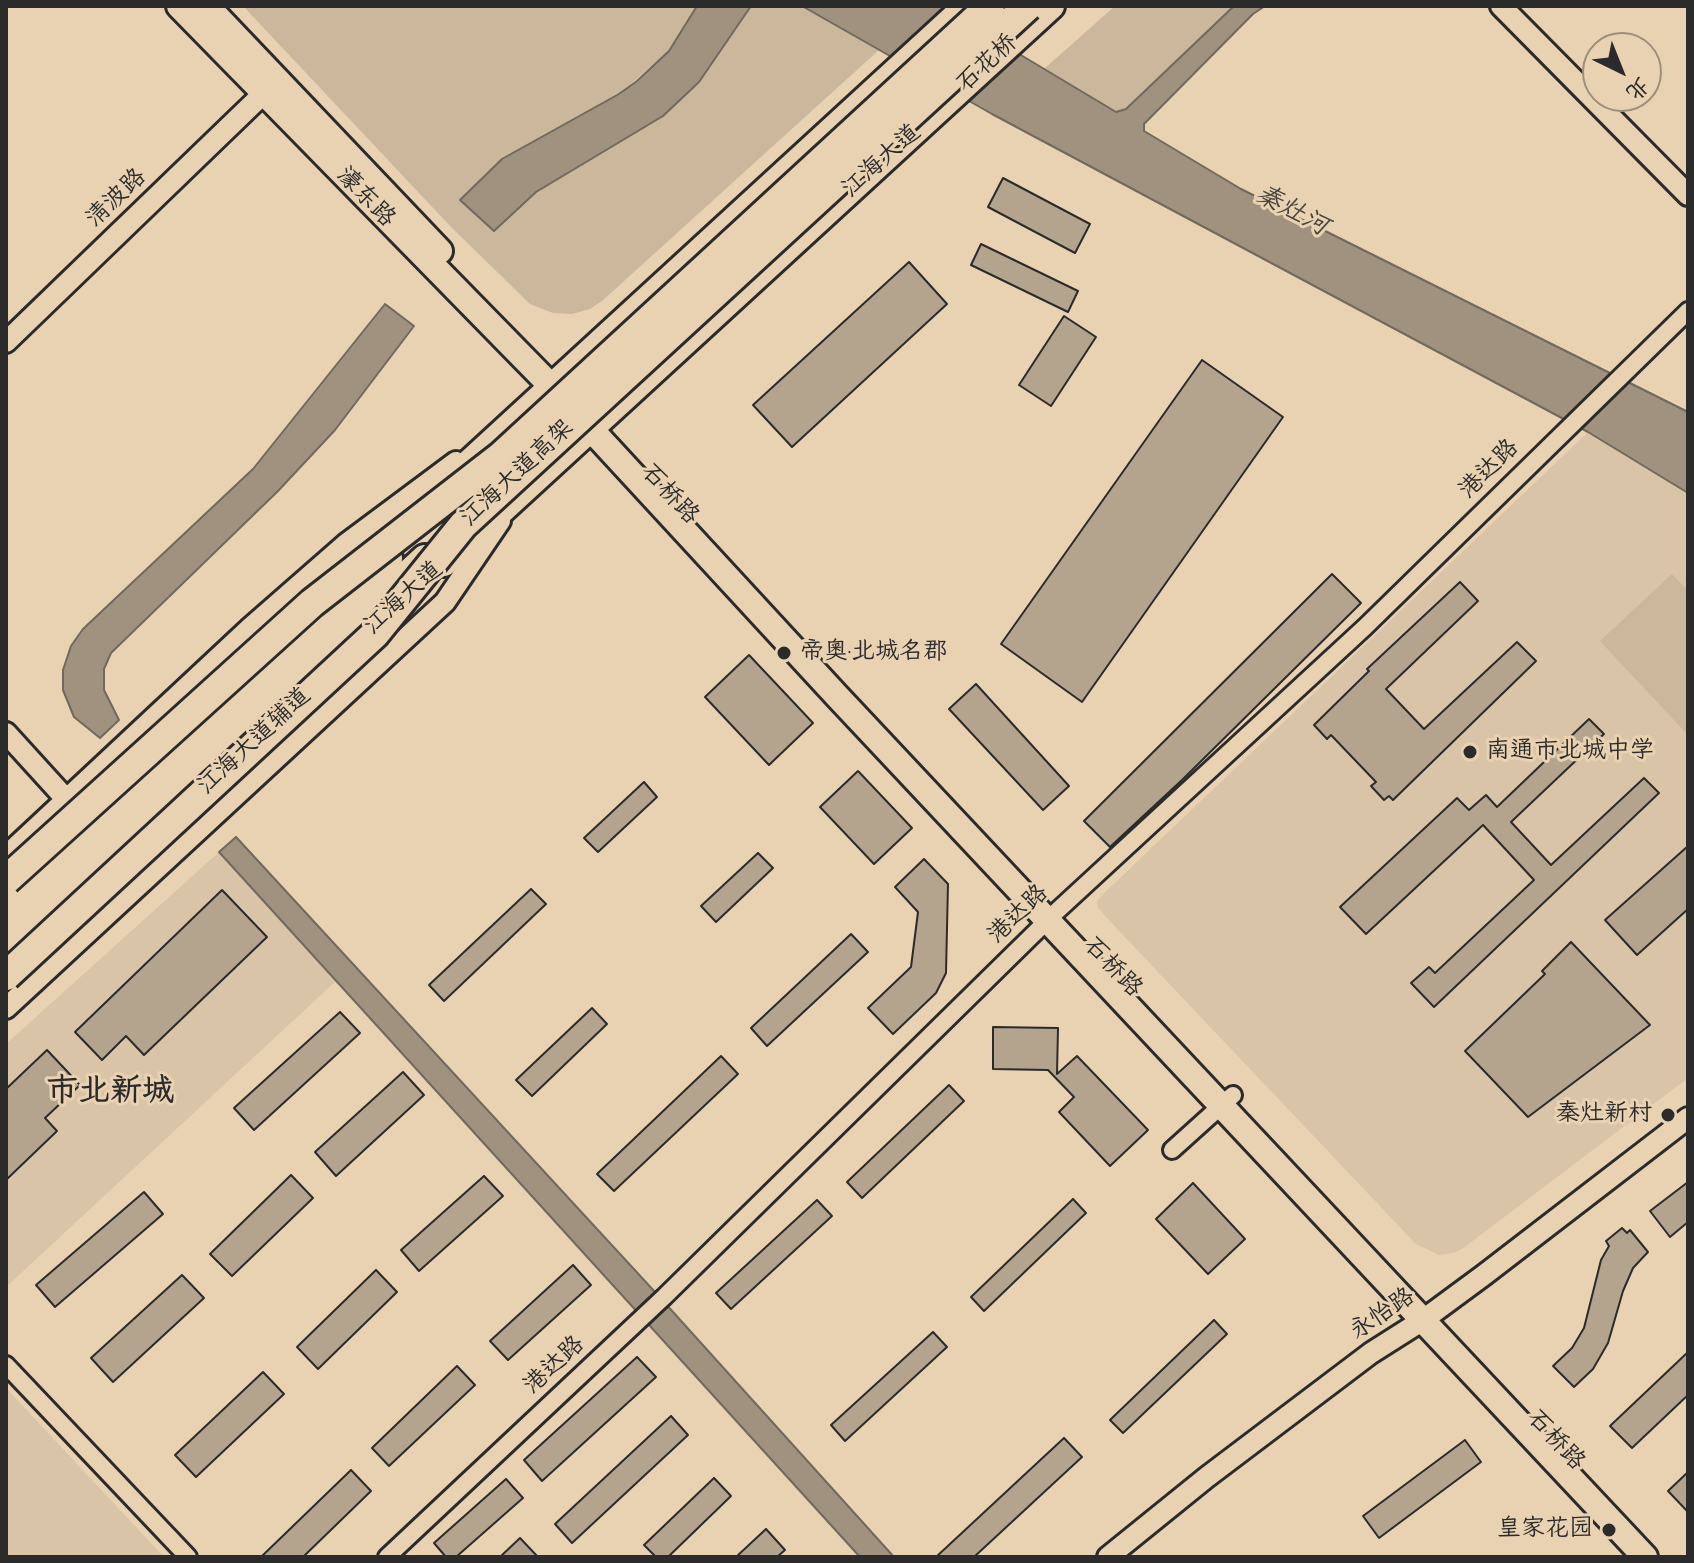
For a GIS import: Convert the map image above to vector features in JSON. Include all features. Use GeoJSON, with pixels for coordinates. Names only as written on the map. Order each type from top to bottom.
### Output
{"type":"FeatureCollection","features":[{"type":"Feature","properties":{"kind":"highway","name":"江海大道高架"},"geometry":{"type":"LineString","coordinates":[[6,907],[990,6]]}},
{"type":"Feature","properties":{"kind":"highway","name":"江海大道高架"},"geometry":{"type":"LineString","coordinates":[[6,942],[463,525],[1037,12]]}},
{"type":"Feature","properties":{"kind":"highway"},"geometry":{"type":"LineString","coordinates":[[6,880],[312,603],[501,456]]}},
{"type":"Feature","properties":{"kind":"highway"},"geometry":{"type":"LineString","coordinates":[[6,976],[375,634],[463,525]]}},
{"type":"Feature","properties":{"kind":"main road","name":"濠东路"},"geometry":{"type":"LineString","coordinates":[[179,6],[263,94],[557,383]]}},
{"type":"Feature","properties":{"kind":"main road","name":"濠东路"},"geometry":{"type":"LineString","coordinates":[[207,6],[557,383]]}},
{"type":"Feature","properties":{"kind":"main road"},"geometry":{"type":"LineString","coordinates":[[6,888],[967,6]]}},
{"type":"Feature","properties":{"kind":"main road","name":"石花桥"},"geometry":{"type":"LineString","coordinates":[[943,106],[1037,12]]}},
{"type":"Feature","properties":{"kind":"main road","name":"江海大道"},"geometry":{"type":"LineString","coordinates":[[6,961],[943,106]]}},
{"type":"Feature","properties":{"kind":"main road","name":"石桥路"},"geometry":{"type":"LineString","coordinates":[[557,383],[1428,1316],[1645,1557]]}},
{"type":"Feature","properties":{"kind":"main road","name":"石桥路"},"geometry":{"type":"LineString","coordinates":[[1428,1316],[1663,1557]]}},
{"type":"Feature","properties":{"kind":"street"},"geometry":{"type":"LineString","coordinates":[[1501,6],[1688,195]]}},
{"type":"Feature","properties":{"kind":"street","name":"清波路"},"geometry":{"type":"LineString","coordinates":[[6,342],[263,94]]}},
{"type":"Feature","properties":{"kind":"street","name":"港达路"},"geometry":{"type":"LineString","coordinates":[[387,1557],[664,1297],[1053,915],[1365,627],[1688,311]]}},
{"type":"Feature","properties":{"kind":"street"},"geometry":{"type":"LineString","coordinates":[[6,856],[250,628],[346,544],[521,416]]}},
{"type":"Feature","properties":{"kind":"street","name":"江海大道辅道"},"geometry":{"type":"LineString","coordinates":[[6,1008],[445,602],[518,495]]}},
{"type":"Feature","properties":{"kind":"street"},"geometry":{"type":"LineString","coordinates":[[6,733],[66,799]]}},
{"type":"Feature","properties":{"kind":"street"},"geometry":{"type":"LineString","coordinates":[[1172,1150],[1227,1100]]}},
{"type":"Feature","properties":{"kind":"street","name":"永怡路"},"geometry":{"type":"LineString","coordinates":[[1108,1557],[1159,1513],[1358,1362],[1428,1316],[1688,1118]]}},
{"type":"Feature","properties":{"kind":"street"},"geometry":{"type":"LineString","coordinates":[[6,1365],[188,1557]]}},
{"type":"Feature","properties":{"kind":"shaded area"},"geometry":{"type":"Polygon","coordinates":[[[243,6],[697,6],[669,51],[619,94],[494,231],[536,192],[663,116],[699,82],[751,6],[802,6],[879,50],[602,301],[590,309],[572,314],[553,313],[530,304],[452,228],[243,6]]]}},
{"type":"Feature","properties":{"kind":"shaded area"},"geometry":{"type":"Polygon","coordinates":[[[697,6],[751,6],[699,82],[663,116],[536,192],[494,231],[460,200],[502,159],[637,81],[669,51],[697,6]]]}},
{"type":"Feature","properties":{"kind":"shaded area"},"geometry":{"type":"Polygon","coordinates":[[[802,6],[939,6],[1116,112],[1126,109],[1234,6],[1265,6],[1253,14],[1144,124],[1144,131],[1241,189],[1688,412],[1688,493],[1588,432],[992,114],[802,6]]]}},
{"type":"Feature","properties":{"kind":"shaded area"},"geometry":{"type":"Polygon","coordinates":[[[1115,6],[1234,6],[1126,109],[1116,112],[1044,69],[1115,6]]]}},
{"type":"Feature","properties":{"kind":"shaded area"},"geometry":{"type":"Polygon","coordinates":[[[385,304],[414,326],[335,430],[278,491],[111,653],[104,669],[104,690],[119,720],[100,738],[74,717],[63,690],[63,670],[71,646],[83,629],[253,469],[385,304]]]}},
{"type":"Feature","properties":{"kind":"shaded area","name":"南通市北城中学"},"geometry":{"type":"Polygon","coordinates":[[[1588,432],[1688,493],[1688,1078],[1462,1249],[1439,1255],[1416,1244],[1121,933],[1097,903],[1588,432]]]}},
{"type":"Feature","properties":{"kind":"shaded area"},"geometry":{"type":"Polygon","coordinates":[[[1672,574],[1688,591],[1688,735],[1600,641],[1672,574]]]}},
{"type":"Feature","properties":{"kind":"shaded area"},"geometry":{"type":"Polygon","coordinates":[[[236,837],[894,1557],[860,1557],[219,852],[236,837]]]}},
{"type":"Feature","properties":{"kind":"shaded area"},"geometry":{"type":"Polygon","coordinates":[[[219,852],[337,980],[6,1287],[6,1044],[219,852]]]}},
{"type":"Feature","properties":{"kind":"shaded area"},"geometry":{"type":"Polygon","coordinates":[[[6,1388],[164,1557],[6,1557],[6,1388]]]}},
{"type":"Feature","properties":{"kind":"building"},"geometry":{"type":"Polygon","coordinates":[[[1003,178],[1090,224],[1075,253],[988,207],[1003,178]]]}},
{"type":"Feature","properties":{"kind":"building"},"geometry":{"type":"Polygon","coordinates":[[[981,244],[1078,291],[1068,312],[971,265],[981,244]]]}},
{"type":"Feature","properties":{"kind":"building"},"geometry":{"type":"Polygon","coordinates":[[[909,262],[947,304],[792,447],[753,405],[909,262]]]}},
{"type":"Feature","properties":{"kind":"building"},"geometry":{"type":"Polygon","coordinates":[[[1064,316],[1096,337],[1051,406],[1019,385],[1064,316]]]}},
{"type":"Feature","properties":{"kind":"building"},"geometry":{"type":"Polygon","coordinates":[[[1202,360],[1283,417],[1082,702],[1001,644],[1202,360]]]}},
{"type":"Feature","properties":{"kind":"building"},"geometry":{"type":"Polygon","coordinates":[[[1332,574],[1361,603],[1110,847],[1084,821],[1332,574]]]}},
{"type":"Feature","properties":{"kind":"building"},"geometry":{"type":"Polygon","coordinates":[[[1460,582],[1478,601],[1386,689],[1424,729],[1517,642],[1536,661],[1393,800],[1389,796],[1384,800],[1371,786],[1376,782],[1331,735],[1327,739],[1314,725],[1369,671],[1367,669],[1460,582]]]}},
{"type":"Feature","properties":{"kind":"building"},"geometry":{"type":"Polygon","coordinates":[[[749,655],[813,723],[769,765],[705,697],[749,655]]]}},
{"type":"Feature","properties":{"kind":"building"},"geometry":{"type":"Polygon","coordinates":[[[976,684],[1069,786],[1043,810],[949,709],[976,684]]]}},
{"type":"Feature","properties":{"kind":"building"},"geometry":{"type":"Polygon","coordinates":[[[1589,719],[1604,734],[1511,822],[1551,865],[1644,778],[1659,793],[1434,1007],[1411,983],[1429,967],[1435,973],[1534,880],[1483,825],[1366,934],[1340,907],[1457,798],[1469,810],[1486,795],[1497,807],[1589,719]]]}},
{"type":"Feature","properties":{"kind":"building"},"geometry":{"type":"Polygon","coordinates":[[[858,771],[912,828],[874,864],[820,807],[858,771]]]}},
{"type":"Feature","properties":{"kind":"building"},"geometry":{"type":"Polygon","coordinates":[[[644,782],[657,797],[598,852],[584,838],[644,782]]]}},
{"type":"Feature","properties":{"kind":"building"},"geometry":{"type":"Polygon","coordinates":[[[1688,846],[1688,909],[1637,955],[1605,920],[1688,846]]]}},
{"type":"Feature","properties":{"kind":"building"},"geometry":{"type":"Polygon","coordinates":[[[758,853],[773,868],[716,922],[701,906],[758,853]]]}},
{"type":"Feature","properties":{"kind":"building"},"geometry":{"type":"Polygon","coordinates":[[[924,859],[948,884],[946,973],[936,993],[893,1034],[868,1008],[911,967],[918,912],[895,887],[924,859]]]}},
{"type":"Feature","properties":{"kind":"building"},"geometry":{"type":"Polygon","coordinates":[[[531,889],[546,904],[444,1001],[429,985],[531,889]]]}},
{"type":"Feature","properties":{"kind":"building"},"geometry":{"type":"Polygon","coordinates":[[[222,890],[267,937],[144,1055],[126,1036],[102,1060],[75,1032],[222,890]]]}},
{"type":"Feature","properties":{"kind":"building"},"geometry":{"type":"Polygon","coordinates":[[[851,934],[868,952],[767,1046],[751,1028],[851,934]]]}},
{"type":"Feature","properties":{"kind":"building"},"geometry":{"type":"Polygon","coordinates":[[[1571,942],[1650,1025],[1528,1117],[1465,1051],[1545,974],[1542,971],[1571,942]]]}},
{"type":"Feature","properties":{"kind":"building"},"geometry":{"type":"Polygon","coordinates":[[[592,1008],[607,1024],[532,1096],[516,1080],[592,1008]]]}},
{"type":"Feature","properties":{"kind":"building"},"geometry":{"type":"Polygon","coordinates":[[[340,1012],[360,1033],[254,1130],[234,1108],[340,1012]]]}},
{"type":"Feature","properties":{"kind":"building"},"geometry":{"type":"Polygon","coordinates":[[[993,1027],[1058,1028],[1057,1074],[1077,1056],[1148,1130],[1110,1166],[1059,1112],[1074,1097],[1048,1070],[993,1069],[993,1027]]]}},
{"type":"Feature","properties":{"kind":"building"},"geometry":{"type":"Polygon","coordinates":[[[47,1050],[80,1085],[45,1118],[57,1131],[6,1180],[6,1089],[47,1050]]]}},
{"type":"Feature","properties":{"kind":"building"},"geometry":{"type":"Polygon","coordinates":[[[721,1056],[738,1074],[614,1191],[597,1174],[721,1056]]]}},
{"type":"Feature","properties":{"kind":"building"},"geometry":{"type":"Polygon","coordinates":[[[403,1072],[424,1095],[336,1176],[315,1152],[403,1072]]]}},
{"type":"Feature","properties":{"kind":"building"},"geometry":{"type":"Polygon","coordinates":[[[949,1085],[964,1101],[862,1198],[847,1182],[949,1085]]]}},
{"type":"Feature","properties":{"kind":"building"},"geometry":{"type":"Polygon","coordinates":[[[291,1175],[313,1198],[232,1276],[210,1254],[291,1175]]]}},
{"type":"Feature","properties":{"kind":"building"},"geometry":{"type":"Polygon","coordinates":[[[484,1176],[503,1196],[419,1271],[401,1250],[484,1176]]]}},
{"type":"Feature","properties":{"kind":"building"},"geometry":{"type":"Polygon","coordinates":[[[1688,1182],[1688,1222],[1670,1237],[1650,1211],[1688,1182]]]}},
{"type":"Feature","properties":{"kind":"building"},"geometry":{"type":"Polygon","coordinates":[[[1193,1183],[1245,1239],[1208,1274],[1156,1219],[1193,1183]]]}},
{"type":"Feature","properties":{"kind":"building"},"geometry":{"type":"Polygon","coordinates":[[[144,1192],[163,1214],[55,1307],[36,1285],[144,1192]]]}},
{"type":"Feature","properties":{"kind":"building"},"geometry":{"type":"Polygon","coordinates":[[[1073,1199],[1086,1213],[984,1311],[971,1297],[1073,1199]]]}},
{"type":"Feature","properties":{"kind":"building"},"geometry":{"type":"Polygon","coordinates":[[[817,1200],[832,1216],[731,1309],[716,1293],[817,1200]]]}},
{"type":"Feature","properties":{"kind":"building"},"geometry":{"type":"Polygon","coordinates":[[[1622,1228],[1627,1233],[1630,1230],[1648,1252],[1633,1268],[1608,1343],[1593,1369],[1574,1387],[1553,1366],[1572,1348],[1584,1328],[1601,1260],[1609,1246],[1606,1241],[1622,1228]]]}},
{"type":"Feature","properties":{"kind":"building"},"geometry":{"type":"Polygon","coordinates":[[[573,1265],[591,1285],[508,1360],[490,1341],[573,1265]]]}},
{"type":"Feature","properties":{"kind":"building"},"geometry":{"type":"Polygon","coordinates":[[[376,1270],[397,1292],[318,1369],[297,1347],[376,1270]]]}},
{"type":"Feature","properties":{"kind":"building"},"geometry":{"type":"Polygon","coordinates":[[[182,1275],[204,1298],[113,1382],[91,1358],[182,1275]]]}},
{"type":"Feature","properties":{"kind":"building"},"geometry":{"type":"Polygon","coordinates":[[[1214,1320],[1227,1334],[1123,1433],[1110,1420],[1214,1320]]]}},
{"type":"Feature","properties":{"kind":"building"},"geometry":{"type":"Polygon","coordinates":[[[933,1332],[947,1347],[845,1441],[831,1425],[933,1332]]]}},
{"type":"Feature","properties":{"kind":"building"},"geometry":{"type":"Polygon","coordinates":[[[1688,1352],[1688,1395],[1632,1448],[1610,1426],[1688,1352]]]}},
{"type":"Feature","properties":{"kind":"building"},"geometry":{"type":"Polygon","coordinates":[[[637,1357],[656,1377],[542,1481],[524,1460],[637,1357]]]}},
{"type":"Feature","properties":{"kind":"building"},"geometry":{"type":"Polygon","coordinates":[[[457,1366],[475,1385],[389,1466],[372,1448],[457,1366]]]}},
{"type":"Feature","properties":{"kind":"building"},"geometry":{"type":"Polygon","coordinates":[[[263,1372],[284,1394],[196,1477],[175,1455],[263,1372]]]}},
{"type":"Feature","properties":{"kind":"building"},"geometry":{"type":"Polygon","coordinates":[[[671,1416],[688,1435],[572,1543],[555,1524],[671,1416]]]}},
{"type":"Feature","properties":{"kind":"building"},"geometry":{"type":"Polygon","coordinates":[[[1064,1438],[1082,1457],[974,1557],[936,1557],[1064,1438]]]}},
{"type":"Feature","properties":{"kind":"building"},"geometry":{"type":"Polygon","coordinates":[[[1465,1440],[1481,1462],[1379,1538],[1363,1516],[1465,1440]]]}},
{"type":"Feature","properties":{"kind":"building"},"geometry":{"type":"Polygon","coordinates":[[[351,1470],[371,1491],[303,1557],[261,1557],[351,1470]]]}},
{"type":"Feature","properties":{"kind":"building"},"geometry":{"type":"Polygon","coordinates":[[[1688,1472],[1688,1512],[1668,1491],[1688,1472]]]}},
{"type":"Feature","properties":{"kind":"building"},"geometry":{"type":"Polygon","coordinates":[[[714,1478],[731,1496],[668,1557],[656,1557],[644,1545],[714,1478]]]}},
{"type":"Feature","properties":{"kind":"building"},"geometry":{"type":"Polygon","coordinates":[[[506,1479],[523,1498],[456,1557],[446,1557],[434,1543],[506,1479]]]}},
{"type":"Feature","properties":{"kind":"building"},"geometry":{"type":"Polygon","coordinates":[[[766,1529],[785,1550],[777,1557],[736,1557],[766,1529]]]}},
{"type":"Feature","properties":{"kind":"building"},"geometry":{"type":"Polygon","coordinates":[[[520,1538],[538,1557],[500,1557],[520,1538]]]}},
{"type":"Feature","properties":{"kind":"place","name":"帝奥·北城名郡"},"geometry":{"type":"Point","coordinates":[784,653]}},
{"type":"Feature","properties":{"kind":"place","name":"南通市北城中学"},"geometry":{"type":"Point","coordinates":[1470,752]}},
{"type":"Feature","properties":{"kind":"place","name":"秦灶新村"},"geometry":{"type":"Point","coordinates":[1668,1115]}},
{"type":"Feature","properties":{"kind":"place","name":"皇家花园"},"geometry":{"type":"Point","coordinates":[1609,1530]}},
{"type":"Feature","properties":{"kind":"district","name":"市北新城"},"geometry":{"type":"Point","coordinates":[110,1093]}},
{"type":"Feature","properties":{"kind":"water label","name":"秦灶河"},"geometry":{"type":"Point","coordinates":[1291,212]}}]}
